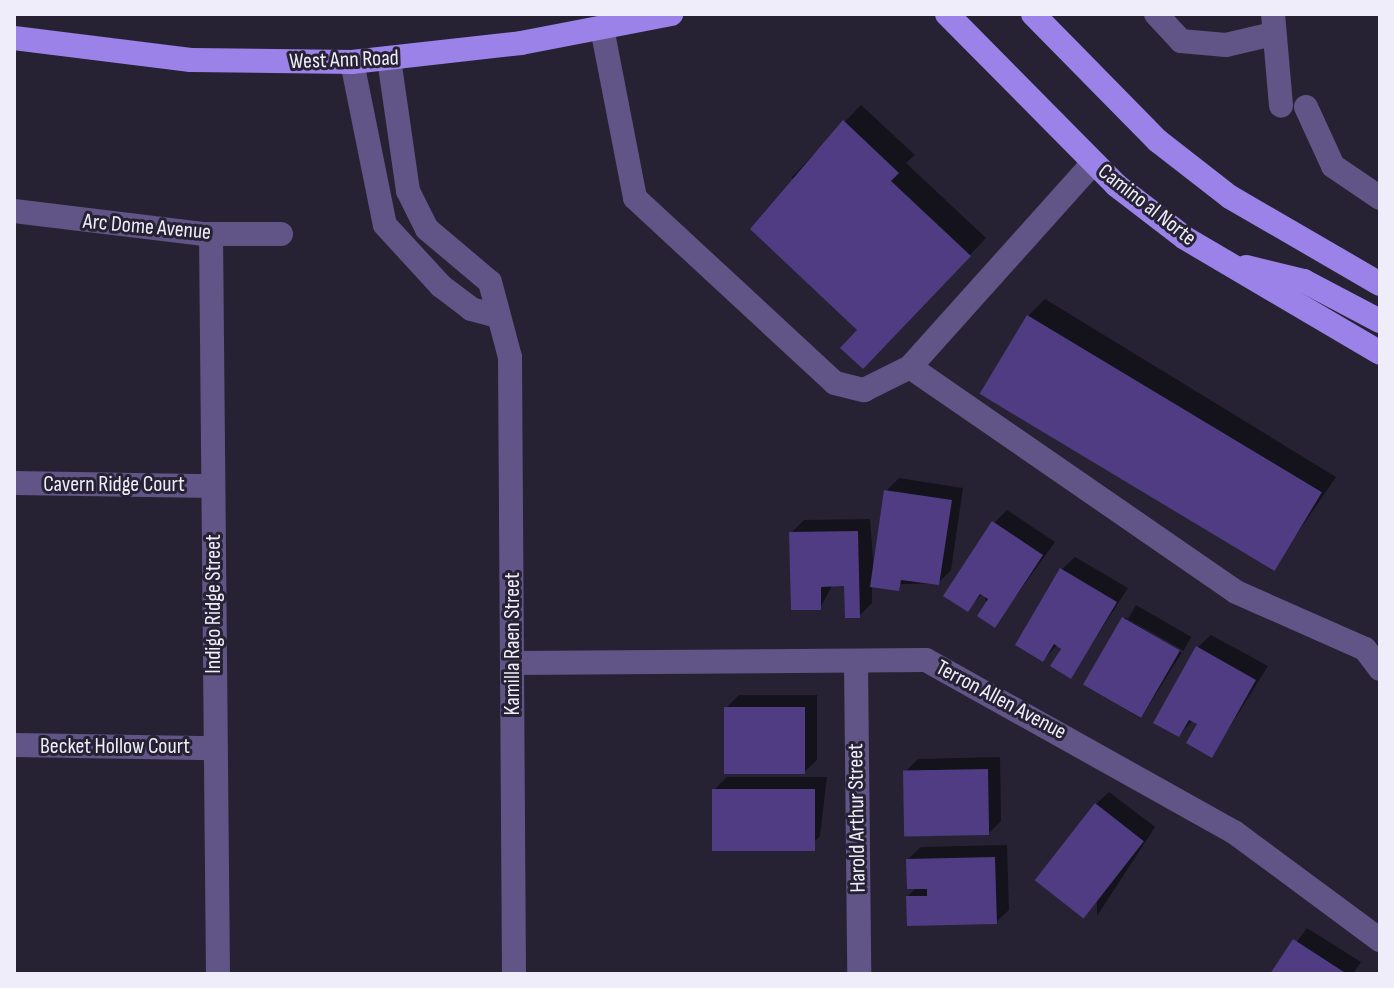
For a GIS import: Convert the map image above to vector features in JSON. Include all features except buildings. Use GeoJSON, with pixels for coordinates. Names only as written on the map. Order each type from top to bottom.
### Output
{"type":"FeatureCollection","features":[{"type":"Feature","properties":{"kind":"main road","name":"West Ann Road"},"geometry":{"type":"LineString","coordinates":[[14,38],[191,60],[352,62],[602,28],[671,14]]}},
{"type":"Feature","properties":{"kind":"main road","name":"Camino al Norte"},"geometry":{"type":"LineString","coordinates":[[947,14],[1093,163],[1224,262],[1380,353]]}},
{"type":"Feature","properties":{"kind":"main road"},"geometry":{"type":"LineString","coordinates":[[1033,14],[1158,141],[1230,197],[1380,284]]}},
{"type":"Feature","properties":{"kind":"main road"},"geometry":{"type":"LineString","coordinates":[[1224,262],[1304,281],[1380,321]]}},
{"type":"Feature","properties":{"kind":"street"},"geometry":{"type":"LineString","coordinates":[[1156,14],[1181,41],[1226,45],[1273,24],[1281,106]]}},
{"type":"Feature","properties":{"kind":"street"},"geometry":{"type":"LineString","coordinates":[[602,28],[635,198],[648,216],[835,383],[864,390],[910,367],[1093,163]]}},
{"type":"Feature","properties":{"kind":"street","name":"Kamilla Raen Street"},"geometry":{"type":"LineString","coordinates":[[389,59],[408,191],[427,229],[490,282],[510,357],[514,974]]}},
{"type":"Feature","properties":{"kind":"street"},"geometry":{"type":"LineString","coordinates":[[352,62],[385,225],[441,286],[471,309],[498,316]]}},
{"type":"Feature","properties":{"kind":"street"},"geometry":{"type":"LineString","coordinates":[[1306,107],[1333,166],[1380,198]]}},
{"type":"Feature","properties":{"kind":"street","name":"Arc Dome Avenue"},"geometry":{"type":"LineString","coordinates":[[14,211],[211,234],[281,234]]}},
{"type":"Feature","properties":{"kind":"street","name":"Indigo Ridge Street"},"geometry":{"type":"LineString","coordinates":[[211,234],[218,974]]}},
{"type":"Feature","properties":{"kind":"street"},"geometry":{"type":"LineString","coordinates":[[441,286],[460,257]]}},
{"type":"Feature","properties":{"kind":"street"},"geometry":{"type":"LineString","coordinates":[[910,367],[1236,592],[1365,649],[1380,669]]}},
{"type":"Feature","properties":{"kind":"street","name":"Cavern Ridge Court"},"geometry":{"type":"LineString","coordinates":[[14,483],[213,486]]}},
{"type":"Feature","properties":{"kind":"street","name":"Terron Allen Avenue"},"geometry":{"type":"LineString","coordinates":[[513,663],[926,660],[976,684],[1234,832],[1380,940]]}},
{"type":"Feature","properties":{"kind":"street","name":"Harold Arthur Street"},"geometry":{"type":"LineString","coordinates":[[856,662],[859,974]]}},
{"type":"Feature","properties":{"kind":"street","name":"Becket Hollow Court"},"geometry":{"type":"LineString","coordinates":[[14,745],[215,748]]}}]}
